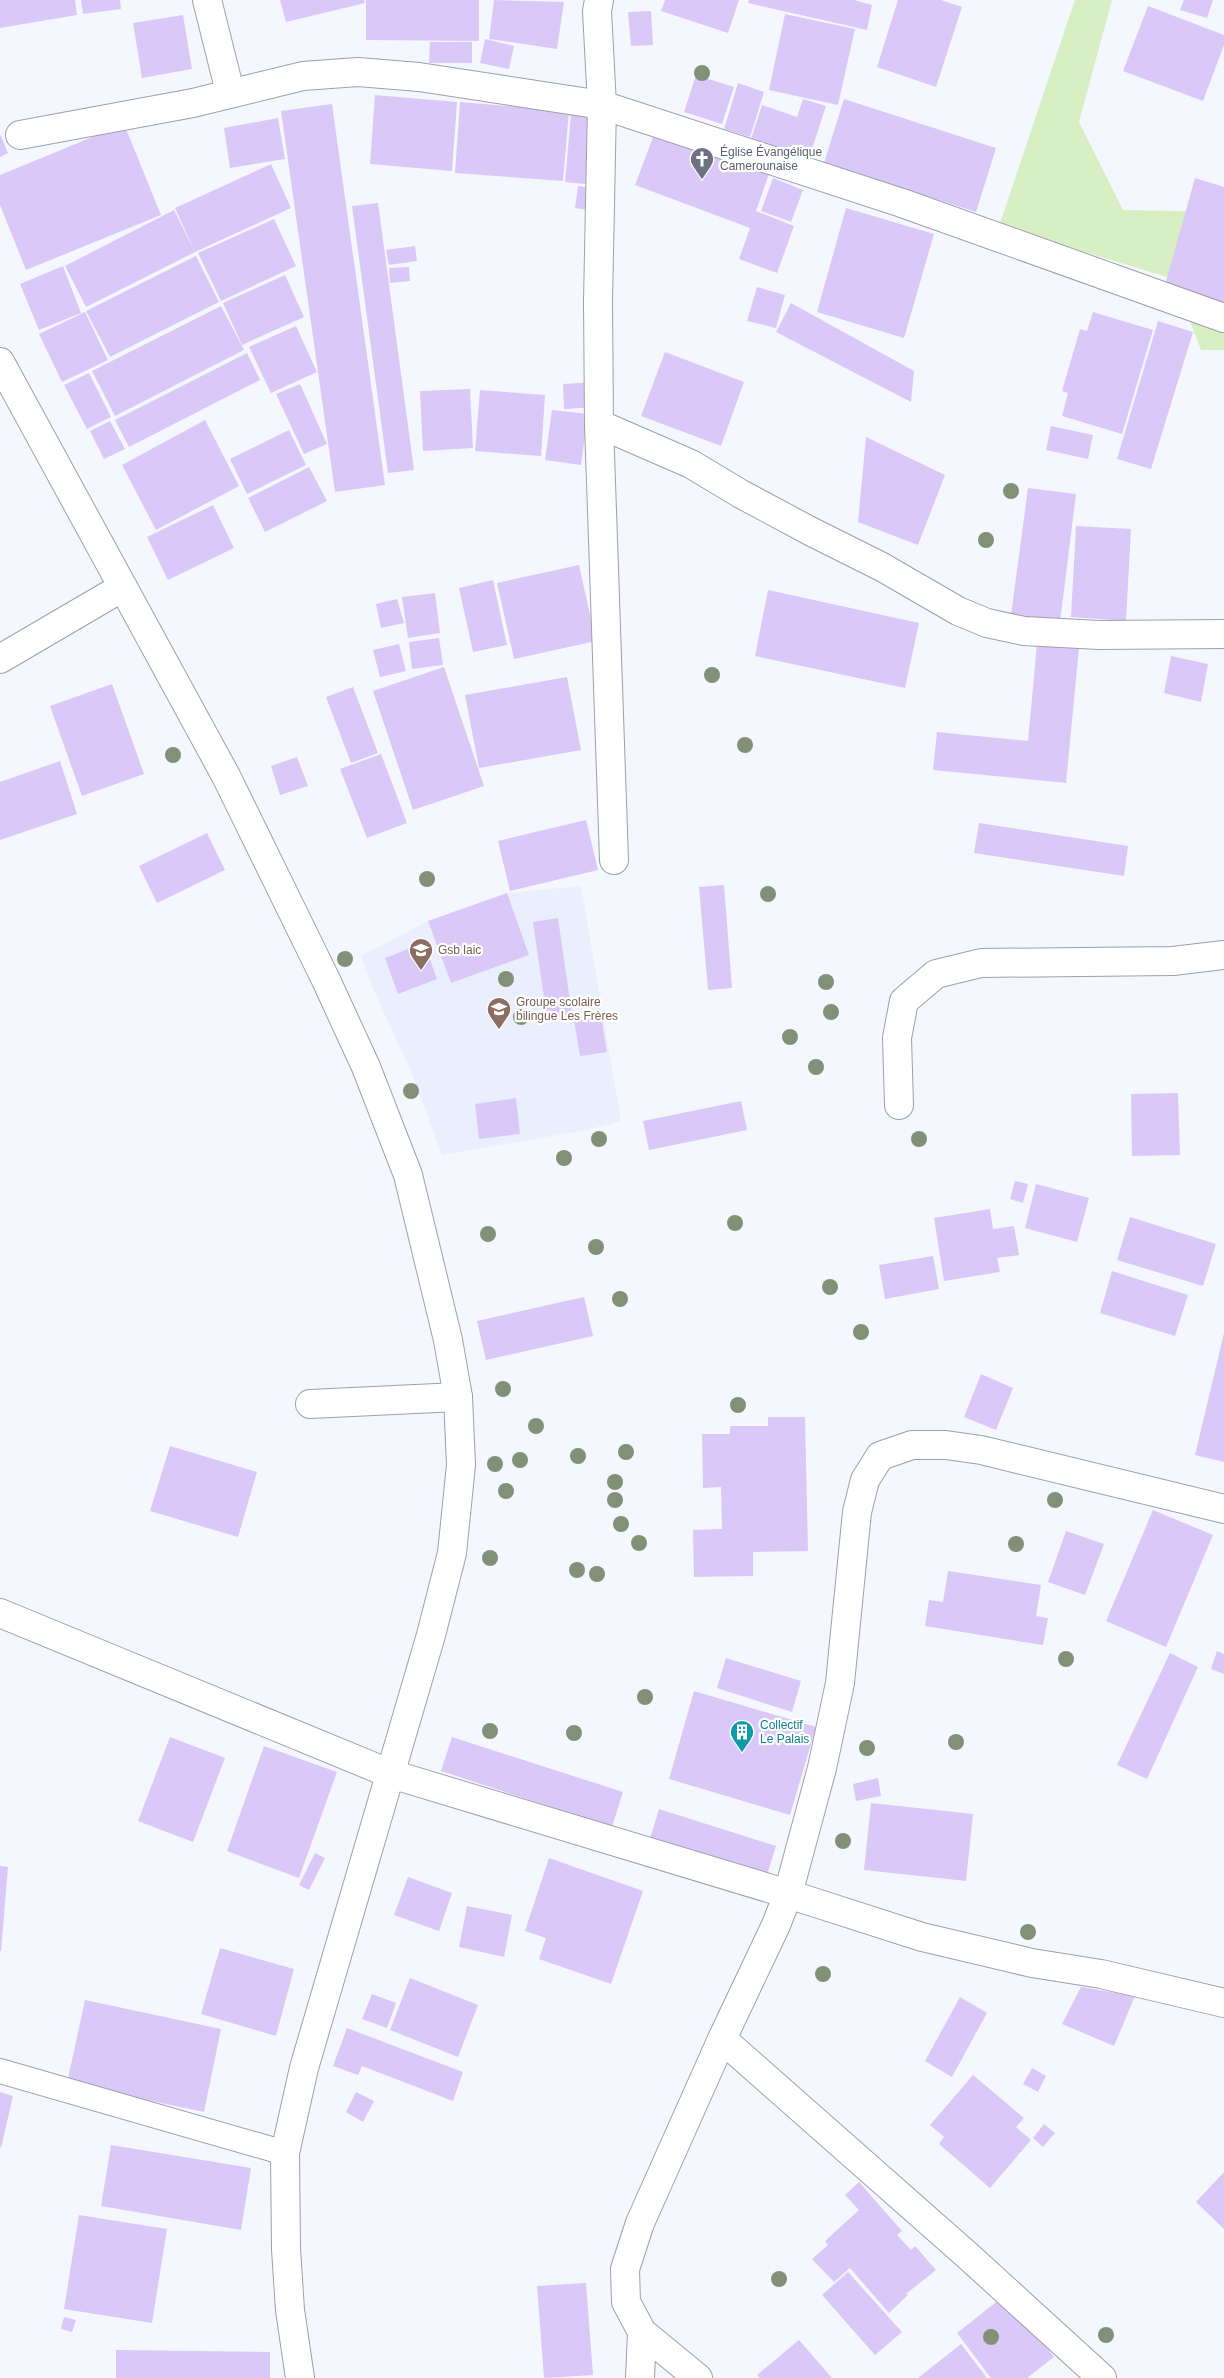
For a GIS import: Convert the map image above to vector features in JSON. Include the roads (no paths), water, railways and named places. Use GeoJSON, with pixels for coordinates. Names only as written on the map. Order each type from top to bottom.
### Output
{"type":"FeatureCollection","features":[{"type":"Feature","properties":{"kind":"street"},"geometry":{"type":"LineString","coordinates":[[206,0],[230,92]]}},
{"type":"Feature","properties":{"kind":"street"},"geometry":{"type":"LineString","coordinates":[[599,0],[597,43],[602,105],[598,302],[599,424],[614,860]]}},
{"type":"Feature","properties":{"kind":"street"},"geometry":{"type":"LineString","coordinates":[[20,135],[193,103],[230,92],[303,76],[358,72],[419,77],[602,105],[902,203],[1224,318]]}},
{"type":"Feature","properties":{"kind":"street"},"geometry":{"type":"LineString","coordinates":[[0,362],[231,784],[326,980],[370,1076],[408,1175],[444,1322],[458,1397],[461,1465],[452,1553],[391,1774],[306,2058],[285,2152],[290,2310],[300,2378]]}},
{"type":"Feature","properties":{"kind":"street"},"geometry":{"type":"LineString","coordinates":[[599,424],[691,464],[801,527],[882,567],[958,611],[987,623],[1024,631],[1089,634],[1224,634]]}},
{"type":"Feature","properties":{"kind":"street"},"geometry":{"type":"LineString","coordinates":[[0,659],[124,587]]}},
{"type":"Feature","properties":{"kind":"street"},"geometry":{"type":"LineString","coordinates":[[899,1105],[897,1038],[904,1002],[936,974],[981,963],[1173,961],[1224,955]]}},
{"type":"Feature","properties":{"kind":"street"},"geometry":{"type":"LineString","coordinates":[[310,1404],[458,1397]]}},
{"type":"Feature","properties":{"kind":"street"},"geometry":{"type":"LineString","coordinates":[[698,2378],[642,2332],[626,2302],[625,2269],[640,2223],[722,2039],[776,1925],[788,1894],[822,1768],[840,1683],[857,1512],[865,1480],[880,1456],[912,1445],[946,1445],[981,1450],[1224,1509]]}},
{"type":"Feature","properties":{"kind":"street"},"geometry":{"type":"LineString","coordinates":[[0,1613],[391,1774],[788,1894],[922,1937],[1032,1963],[1101,1974],[1224,2003]]}},
{"type":"Feature","properties":{"kind":"street"},"geometry":{"type":"LineString","coordinates":[[722,2039],[972,2259],[1102,2378]]}},
{"type":"Feature","properties":{"kind":"street"},"geometry":{"type":"LineString","coordinates":[[640,2378],[642,2332]]}},
{"type":"Feature","properties":{"kind":"lane"},"geometry":{"type":"LineString","coordinates":[[0,2071],[285,2152]]}},
{"type":"Feature","properties":{"kind":"place","name":"Église Évangélique Camerounaise"},"geometry":{"type":"Point","coordinates":[702,180]}},
{"type":"Feature","properties":{"kind":"place","name":"Gsb laic"},"geometry":{"type":"Point","coordinates":[421,971]}},
{"type":"Feature","properties":{"kind":"place","name":"Groupe scolaire bilingue Les Frères"},"geometry":{"type":"Point","coordinates":[499,1030]}},
{"type":"Feature","properties":{"kind":"place","name":"Collectif Le Palais"},"geometry":{"type":"Point","coordinates":[742,1753]}}]}
